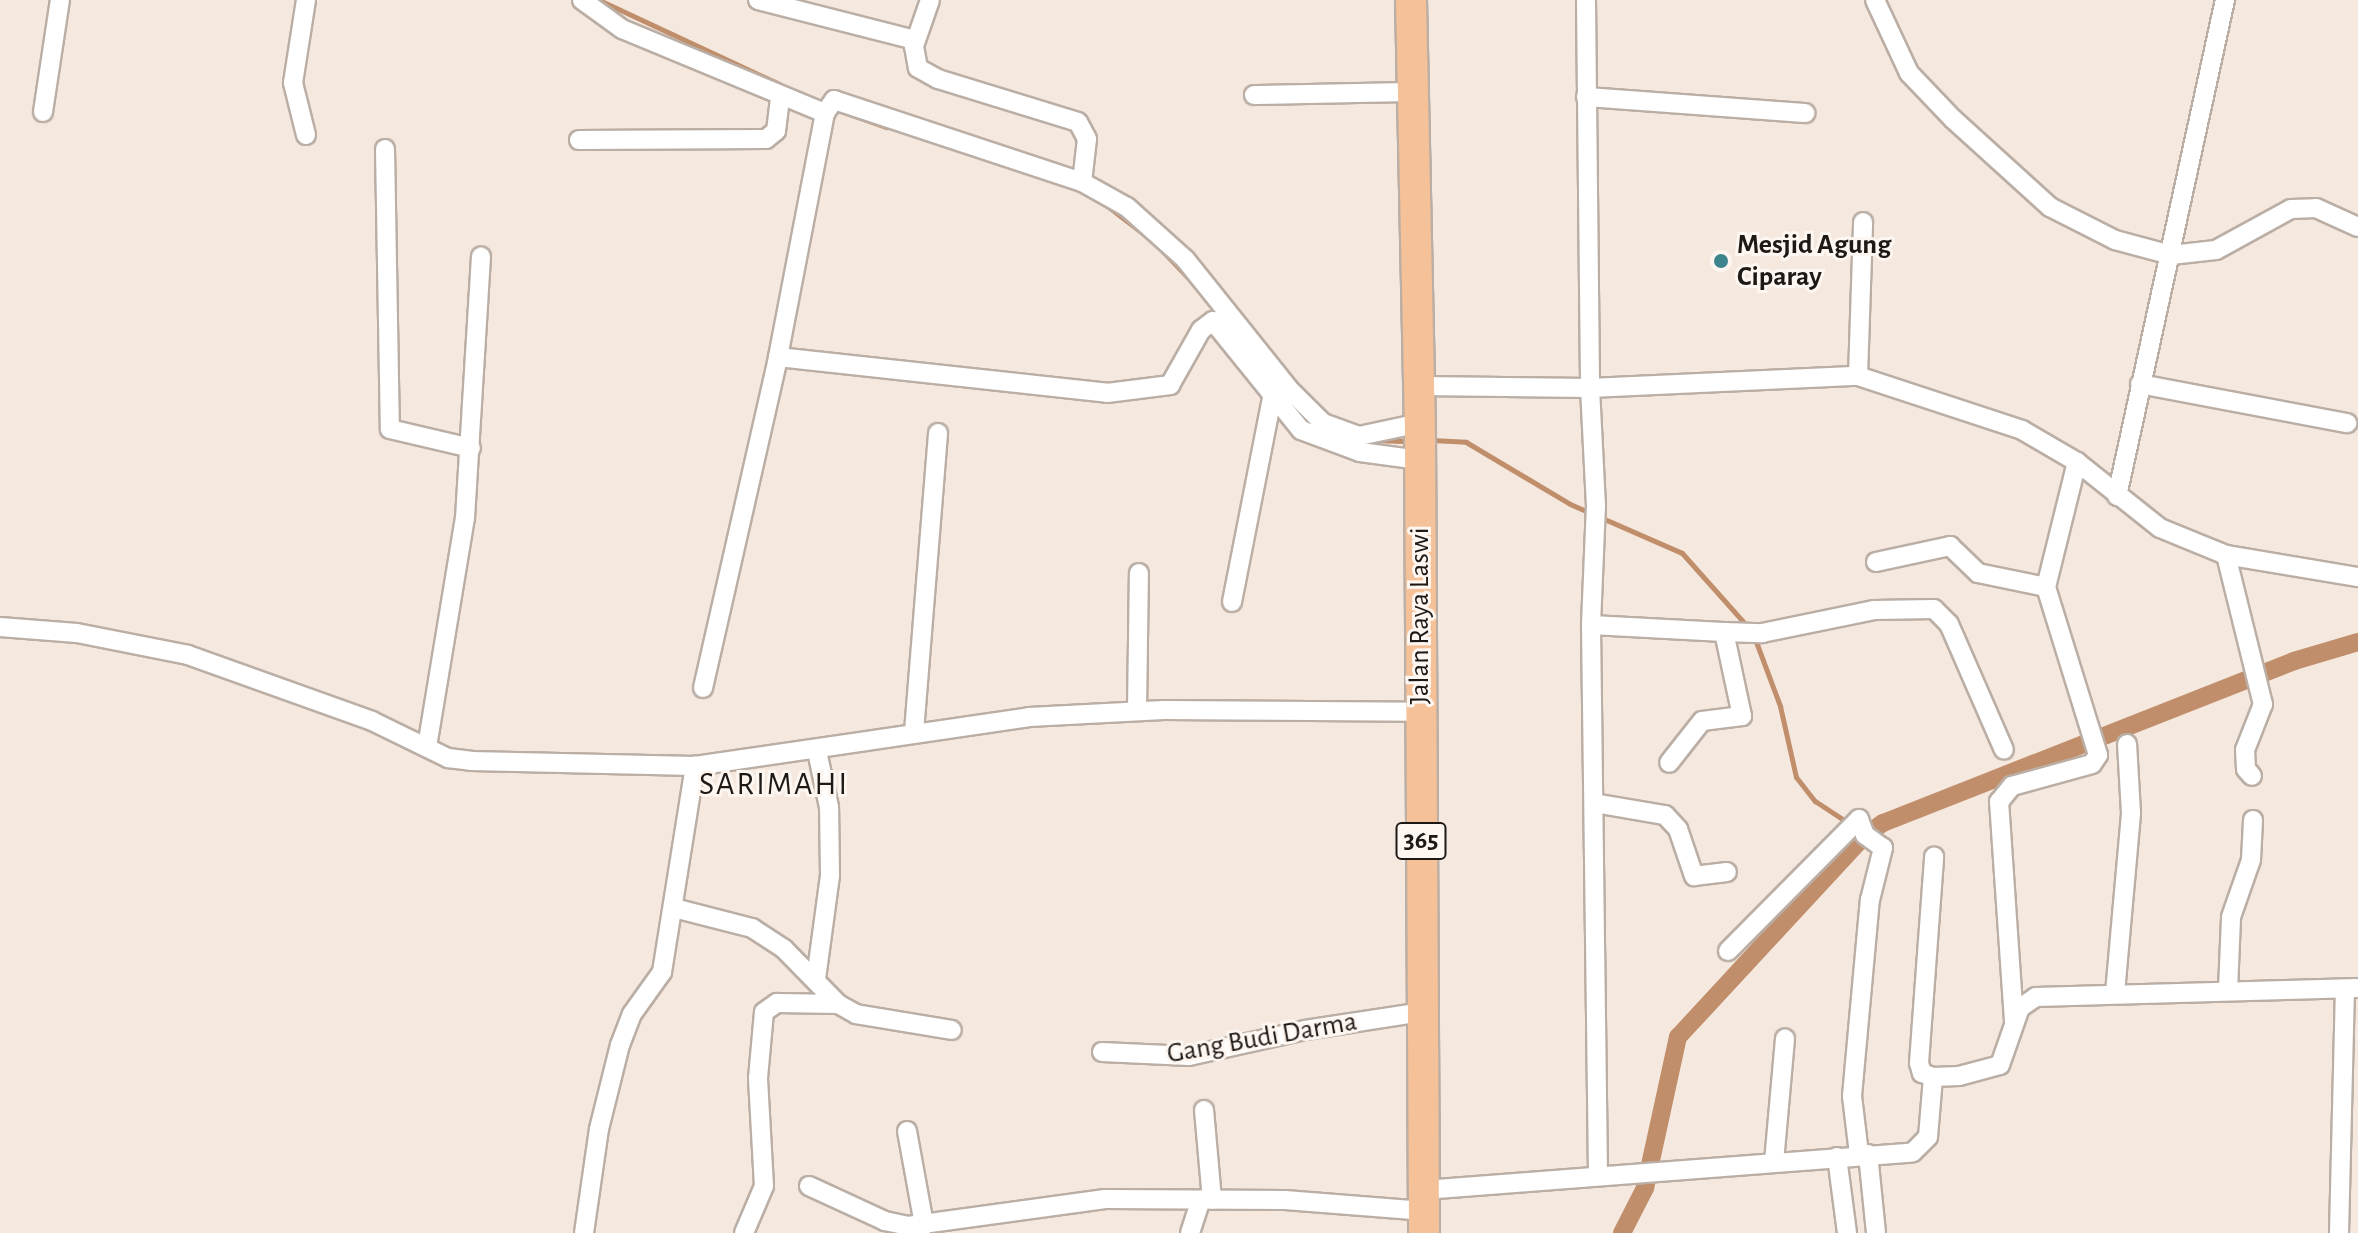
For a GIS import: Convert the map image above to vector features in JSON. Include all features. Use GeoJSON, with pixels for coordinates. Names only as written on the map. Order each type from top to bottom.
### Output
{"type":"FeatureCollection","features":[{"type":"Feature","properties":{"kind":"main road","name":"Jalan Raya Laswi"},"geometry":{"type":"LineString","coordinates":[[1411,0],[1420,442],[1424,1211]]}},
{"type":"Feature","properties":{"kind":"street"},"geometry":{"type":"LineString","coordinates":[[43,112],[60,0]]}},
{"type":"Feature","properties":{"kind":"street"},"geometry":{"type":"LineString","coordinates":[[306,0],[293,83],[306,135]]}},
{"type":"Feature","properties":{"kind":"street"},"geometry":{"type":"LineString","coordinates":[[582,0],[622,29],[780,96],[828,110]]}},
{"type":"Feature","properties":{"kind":"street"},"geometry":{"type":"LineString","coordinates":[[758,0],[826,8],[915,40]]}},
{"type":"Feature","properties":{"kind":"street"},"geometry":{"type":"LineString","coordinates":[[930,0],[915,40],[916,62],[926,74],[1078,122],[1087,139],[1082,182]]}},
{"type":"Feature","properties":{"kind":"street"},"geometry":{"type":"LineString","coordinates":[[1586,0],[1590,388],[1596,505],[1591,625],[1598,1173]]}},
{"type":"Feature","properties":{"kind":"street"},"geometry":{"type":"LineString","coordinates":[[1875,0],[1909,73],[2050,207],[2115,240],[2171,255],[2216,250],[2291,209],[2316,208],[2358,227]]}},
{"type":"Feature","properties":{"kind":"street"},"geometry":{"type":"LineString","coordinates":[[2117,496],[2225,0]]}},
{"type":"Feature","properties":{"kind":"street"},"geometry":{"type":"LineString","coordinates":[[1254,95],[1412,92]]}},
{"type":"Feature","properties":{"kind":"street"},"geometry":{"type":"LineString","coordinates":[[579,140],[766,139],[776,131],[780,96]]}},
{"type":"Feature","properties":{"kind":"street"},"geometry":{"type":"LineString","coordinates":[[1586,97],[1805,113]]}},
{"type":"Feature","properties":{"kind":"street"},"geometry":{"type":"LineString","coordinates":[[703,688],[778,357],[828,110],[836,101],[1082,182],[1151,227],[1226,319],[1296,413],[1334,444],[1420,442]]}},
{"type":"Feature","properties":{"kind":"street"},"geometry":{"type":"LineString","coordinates":[[385,149],[390,429],[471,448]]}},
{"type":"Feature","properties":{"kind":"street"},"geometry":{"type":"LineString","coordinates":[[1858,376],[1863,222]]}},
{"type":"Feature","properties":{"kind":"street"},"geometry":{"type":"LineString","coordinates":[[427,747],[471,448],[481,256]]}},
{"type":"Feature","properties":{"kind":"street"},"geometry":{"type":"LineString","coordinates":[[778,357],[1107,393],[1170,385],[1203,327],[1212,321],[1226,319]]}},
{"type":"Feature","properties":{"kind":"street"},"geometry":{"type":"LineString","coordinates":[[1226,319],[1272,399],[1296,413],[1347,434],[1382,434],[1420,442]]}},
{"type":"Feature","properties":{"kind":"street"},"geometry":{"type":"LineString","coordinates":[[1419,386],[1590,388],[1858,376],[1987,416],[2077,462],[2160,528],[2226,555],[2358,577]]}},
{"type":"Feature","properties":{"kind":"street"},"geometry":{"type":"LineString","coordinates":[[2140,384],[2347,423]]}},
{"type":"Feature","properties":{"kind":"street"},"geometry":{"type":"LineString","coordinates":[[1232,602],[1272,399]]}},
{"type":"Feature","properties":{"kind":"street"},"geometry":{"type":"LineString","coordinates":[[914,732],[938,433]]}},
{"type":"Feature","properties":{"kind":"street"},"geometry":{"type":"LineString","coordinates":[[2014,1021],[1999,802],[2012,786],[2092,764],[2098,755],[2046,587],[2077,462]]}},
{"type":"Feature","properties":{"kind":"street"},"geometry":{"type":"LineString","coordinates":[[1876,562],[1950,546],[1978,573],[2046,587]]}},
{"type":"Feature","properties":{"kind":"street"},"geometry":{"type":"LineString","coordinates":[[2226,555],[2252,672],[2263,704],[2245,750],[2252,776]]}},
{"type":"Feature","properties":{"kind":"street"},"geometry":{"type":"LineString","coordinates":[[1137,711],[1139,573]]}},
{"type":"Feature","properties":{"kind":"street"},"geometry":{"type":"LineString","coordinates":[[1591,625],[1753,634],[1874,610],[1934,609],[1949,624],[2004,750]]}},
{"type":"Feature","properties":{"kind":"street"},"geometry":{"type":"LineString","coordinates":[[0,627],[91,635],[188,655],[344,710],[427,747],[471,761],[695,766],[817,751],[914,732],[1029,717],[1137,711],[1420,712]]}},
{"type":"Feature","properties":{"kind":"street"},"geometry":{"type":"LineString","coordinates":[[1669,763],[1702,721],[1742,716],[1724,632]]}},
{"type":"Feature","properties":{"kind":"street"},"geometry":{"type":"LineString","coordinates":[[2115,993],[2131,813],[2127,744]]}},
{"type":"Feature","properties":{"kind":"street"},"geometry":{"type":"LineString","coordinates":[[816,979],[830,875],[829,807],[817,751]]}},
{"type":"Feature","properties":{"kind":"street"},"geometry":{"type":"LineString","coordinates":[[584,1233],[599,1129],[617,1056],[632,1014],[662,972],[695,766]]}},
{"type":"Feature","properties":{"kind":"street"},"geometry":{"type":"LineString","coordinates":[[1594,803],[1665,815],[1678,829],[1694,876],[1727,872]]}},
{"type":"Feature","properties":{"kind":"street"},"geometry":{"type":"LineString","coordinates":[[1728,951],[1859,819],[1860,829],[1883,848],[1870,900],[1852,1096],[1847,1233]]}},
{"type":"Feature","properties":{"kind":"street"},"geometry":{"type":"LineString","coordinates":[[2228,990],[2231,917],[2251,860],[2253,820]]}},
{"type":"Feature","properties":{"kind":"street"},"geometry":{"type":"LineString","coordinates":[[1934,857],[1919,1063],[1922,1073],[1933,1077],[1959,1076],[2000,1065],[2014,1021],[2025,1003],[2044,995],[2351,989],[2339,1224],[2358,1215]]}},
{"type":"Feature","properties":{"kind":"street"},"geometry":{"type":"LineString","coordinates":[[674,908],[752,928],[816,979],[838,1004]]}},
{"type":"Feature","properties":{"kind":"street"},"geometry":{"type":"LineString","coordinates":[[744,1233],[764,1186],[758,1078],[764,1012],[777,1003],[838,1004],[871,1018],[952,1030]]}},
{"type":"Feature","properties":{"kind":"street","name":"Gang Budi Darma"},"geometry":{"type":"LineString","coordinates":[[1102,1052],[1189,1056],[1305,1030],[1422,1012]]}},
{"type":"Feature","properties":{"kind":"street"},"geometry":{"type":"LineString","coordinates":[[1774,1162],[1785,1038]]}},
{"type":"Feature","properties":{"kind":"street"},"geometry":{"type":"LineString","coordinates":[[809,1186],[885,1221],[924,1225],[1054,1203],[1207,1200],[1424,1211],[1598,1173],[1905,1154],[1924,1145],[1931,1127],[1933,1077]]}},
{"type":"Feature","properties":{"kind":"street"},"geometry":{"type":"LineString","coordinates":[[1190,1233],[1207,1200],[1204,1110]]}},
{"type":"Feature","properties":{"kind":"street"},"geometry":{"type":"LineString","coordinates":[[907,1131],[924,1225]]}},
{"type":"Feature","properties":{"kind":"street"},"geometry":{"type":"LineString","coordinates":[[1852,1156],[1876,1233]]}},
{"type":"Feature","properties":{"kind":"waterway"},"geometry":{"type":"LineString","coordinates":[[599,0],[779,84]]}},
{"type":"Feature","properties":{"kind":"waterway"},"geometry":{"type":"LineString","coordinates":[[843,112],[886,127]]}},
{"type":"Feature","properties":{"kind":"waterway"},"geometry":{"type":"LineString","coordinates":[[1106,205],[1154,242],[1193,283]]}},
{"type":"Feature","properties":{"kind":"waterway"},"geometry":{"type":"LineString","coordinates":[[1375,440],[1409,441]]}},
{"type":"Feature","properties":{"kind":"waterway"},"geometry":{"type":"LineString","coordinates":[[1431,440],[1466,442],[1570,504],[1682,553],[1748,627]]}},
{"type":"Feature","properties":{"kind":"waterway"},"geometry":{"type":"LineString","coordinates":[[1755,639],[1780,706],[1796,777],[1815,801],[1850,824]]}},
{"type":"Feature","properties":{"kind":"waterway"},"geometry":{"type":"LineString","coordinates":[[1622,1233],[1645,1188],[1678,1037],[1862,838],[1883,823],[2294,661],[2358,642]]}},
{"type":"Feature","properties":{"kind":"place","name":"Mesjid Agung Ciparay"},"geometry":{"type":"Point","coordinates":[1721,261]}},
{"type":"Feature","properties":{"kind":"district","name":"SARIMAHI"},"geometry":{"type":"Point","coordinates":[774,784]}}]}
